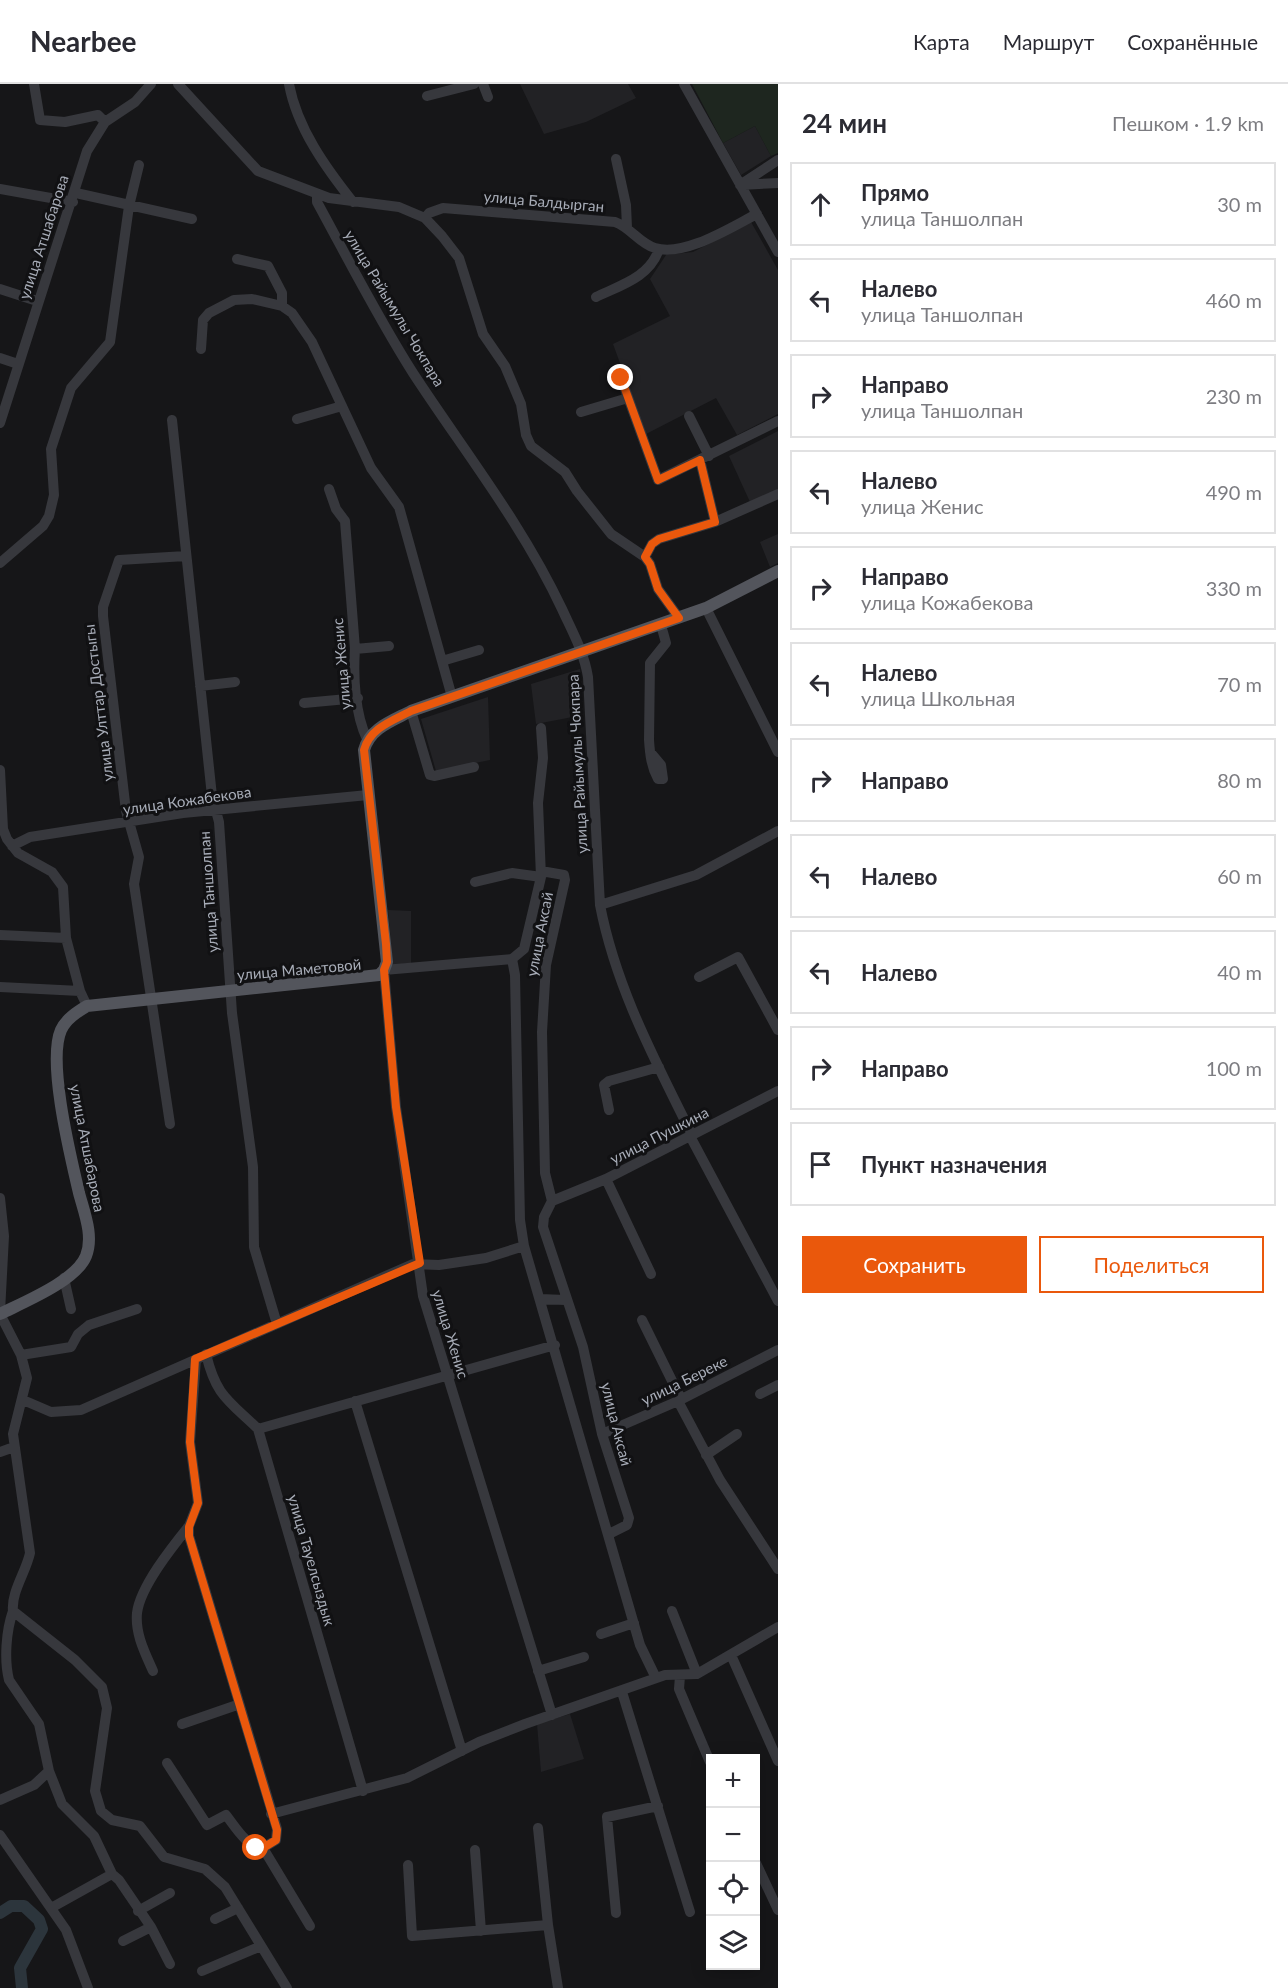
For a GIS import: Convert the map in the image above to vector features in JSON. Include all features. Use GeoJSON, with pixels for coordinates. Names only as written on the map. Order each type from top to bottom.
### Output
{"type":"FeatureCollection","features":[{"type":"Feature","properties":{"kind":"main road"},"geometry":{"type":"LineString","coordinates":[[367,739],[374,731],[411,711],[583,653],[706,608],[778,571]]}},
{"type":"Feature","properties":{"kind":"main road","name":"улица Женис"},"geometry":{"type":"LineString","coordinates":[[367,739],[364,750],[386,944],[387,962],[384,970]]}},
{"type":"Feature","properties":{"kind":"main road","name":"улица Маметовой"},"geometry":{"type":"LineString","coordinates":[[87,1006],[230,990],[370,978],[384,970]]}},
{"type":"Feature","properties":{"kind":"main road","name":"улица Атшабарова"},"geometry":{"type":"LineString","coordinates":[[0,1314],[64,1278],[81,1264],[87,1255],[89,1232],[67,1138],[60,1095],[57,1041],[69,1019],[87,1006]]}},
{"type":"Feature","properties":{"kind":"street"},"geometry":{"type":"LineString","coordinates":[[34,84],[40,120],[65,122],[98,115],[105,122]]}},
{"type":"Feature","properties":{"kind":"street"},"geometry":{"type":"LineString","coordinates":[[178,84],[251,166],[317,194],[353,202],[399,207],[425,218],[459,258],[483,334],[505,366],[521,404],[526,435],[531,446],[566,472],[577,491],[611,534],[645,557],[650,564],[658,589],[679,618]]}},
{"type":"Feature","properties":{"kind":"street"},"geometry":{"type":"LineString","coordinates":[[289,84],[294,104],[325,167],[353,202]]}},
{"type":"Feature","properties":{"kind":"street"},"geometry":{"type":"LineString","coordinates":[[427,96],[474,84]]}},
{"type":"Feature","properties":{"kind":"street"},"geometry":{"type":"LineString","coordinates":[[483,84],[488,97]]}},
{"type":"Feature","properties":{"kind":"street"},"geometry":{"type":"LineString","coordinates":[[684,84],[778,252]]}},
{"type":"Feature","properties":{"kind":"street","name":"улица Атшабарова"},"geometry":{"type":"LineString","coordinates":[[0,423],[37,302],[74,197],[82,164],[96,133],[105,122],[146,86]]}},
{"type":"Feature","properties":{"kind":"street"},"geometry":{"type":"LineString","coordinates":[[616,159],[626,205],[627,228]]}},
{"type":"Feature","properties":{"kind":"street"},"geometry":{"type":"LineString","coordinates":[[740,185],[778,160]]}},
{"type":"Feature","properties":{"kind":"street"},"geometry":{"type":"LineString","coordinates":[[0,563],[43,526],[49,516],[54,495],[51,448],[71,388],[110,342],[129,206],[139,165]]}},
{"type":"Feature","properties":{"kind":"street"},"geometry":{"type":"LineString","coordinates":[[740,185],[778,183]]}},
{"type":"Feature","properties":{"kind":"street"},"geometry":{"type":"LineString","coordinates":[[0,189],[74,197],[192,219]]}},
{"type":"Feature","properties":{"kind":"street","name":"улица Райымулы Чокпара"},"geometry":{"type":"LineString","coordinates":[[317,194],[317,202],[377,312],[414,374],[514,522],[554,593],[583,653],[588,677],[600,905],[605,932],[627,1000],[691,1135],[778,1301]]}},
{"type":"Feature","properties":{"kind":"street","name":"улица Балдырган"},"geometry":{"type":"LineString","coordinates":[[425,218],[429,213],[443,208],[615,222],[627,228],[652,248],[659,249]]}},
{"type":"Feature","properties":{"kind":"street"},"geometry":{"type":"LineString","coordinates":[[596,297],[651,267],[659,249],[701,242],[757,214]]}},
{"type":"Feature","properties":{"kind":"street"},"geometry":{"type":"LineString","coordinates":[[237,259],[268,266],[282,293],[282,306]]}},
{"type":"Feature","properties":{"kind":"street"},"geometry":{"type":"LineString","coordinates":[[0,289],[37,302]]}},
{"type":"Feature","properties":{"kind":"street"},"geometry":{"type":"LineString","coordinates":[[201,349],[203,320],[218,307],[234,300],[252,299],[282,306],[292,313],[312,342],[371,468],[385,491],[399,507],[452,697]]}},
{"type":"Feature","properties":{"kind":"street"},"geometry":{"type":"LineString","coordinates":[[0,358],[18,364]]}},
{"type":"Feature","properties":{"kind":"street"},"geometry":{"type":"LineString","coordinates":[[621,378],[658,480],[778,421]]}},
{"type":"Feature","properties":{"kind":"street"},"geometry":{"type":"LineString","coordinates":[[581,412],[628,398]]}},
{"type":"Feature","properties":{"kind":"street"},"geometry":{"type":"LineString","coordinates":[[297,419],[342,406]]}},
{"type":"Feature","properties":{"kind":"street"},"geometry":{"type":"LineString","coordinates":[[689,416],[704,458],[715,522]]}},
{"type":"Feature","properties":{"kind":"street","name":"улица Таншолпан"},"geometry":{"type":"LineString","coordinates":[[172,420],[212,796],[216,810],[230,990],[253,1167],[254,1247],[277,1324]]}},
{"type":"Feature","properties":{"kind":"street","name":"улица Женис"},"geometry":{"type":"LineString","coordinates":[[329,489],[336,509],[345,521],[354,649],[353,668],[362,728],[367,739]]}},
{"type":"Feature","properties":{"kind":"street"},"geometry":{"type":"LineString","coordinates":[[645,557],[652,544],[659,539],[715,522],[778,494]]}},
{"type":"Feature","properties":{"kind":"street","name":"улица Улттар Достыгы"},"geometry":{"type":"LineString","coordinates":[[170,1124],[134,884],[139,857],[126,811],[103,607],[119,560],[186,556]]}},
{"type":"Feature","properties":{"kind":"street"},"geometry":{"type":"LineString","coordinates":[[706,608],[778,752]]}},
{"type":"Feature","properties":{"kind":"street"},"geometry":{"type":"LineString","coordinates":[[650,752],[650,663],[666,643],[661,625]]}},
{"type":"Feature","properties":{"kind":"street"},"geometry":{"type":"LineString","coordinates":[[354,649],[389,646]]}},
{"type":"Feature","properties":{"kind":"street"},"geometry":{"type":"LineString","coordinates":[[442,661],[478,650]]}},
{"type":"Feature","properties":{"kind":"street"},"geometry":{"type":"LineString","coordinates":[[200,686],[235,682]]}},
{"type":"Feature","properties":{"kind":"street"},"geometry":{"type":"LineString","coordinates":[[304,703],[358,698]]}},
{"type":"Feature","properties":{"kind":"street"},"geometry":{"type":"LineString","coordinates":[[411,711],[430,775],[434,777],[474,767]]}},
{"type":"Feature","properties":{"kind":"street"},"geometry":{"type":"LineString","coordinates":[[475,882],[512,873],[541,874],[538,803],[543,758],[541,728]]}},
{"type":"Feature","properties":{"kind":"street"},"geometry":{"type":"LineString","coordinates":[[0,770],[3,829],[12,846],[29,861],[59,878],[63,887],[66,938],[80,991],[87,1006]]}},
{"type":"Feature","properties":{"kind":"street","name":"улица Кожабекова"},"geometry":{"type":"LineString","coordinates":[[12,846],[30,837],[216,810],[369,795]]}},
{"type":"Feature","properties":{"kind":"street"},"geometry":{"type":"LineString","coordinates":[[600,905],[696,875],[778,831]]}},
{"type":"Feature","properties":{"kind":"street","name":"улица Аксай"},"geometry":{"type":"LineString","coordinates":[[609,1534],[627,1525],[629,1518],[602,1434],[588,1366],[543,1227],[544,1217],[552,1201],[545,1173],[542,1032],[546,965],[565,880],[564,875],[541,874],[524,949],[512,959],[515,975],[520,1220],[524,1246],[555,1345],[634,1623],[646,1662],[656,1678]]}},
{"type":"Feature","properties":{"kind":"street"},"geometry":{"type":"LineString","coordinates":[[0,935],[66,938]]}},
{"type":"Feature","properties":{"kind":"street"},"geometry":{"type":"LineString","coordinates":[[699,977],[738,957],[778,1030]]}},
{"type":"Feature","properties":{"kind":"street","name":"улица Маметовой"},"geometry":{"type":"LineString","coordinates":[[384,970],[512,959]]}},
{"type":"Feature","properties":{"kind":"street","name":"улица Женис"},"geometry":{"type":"LineString","coordinates":[[384,970],[396,1107],[423,1296],[552,1715]]}},
{"type":"Feature","properties":{"kind":"street"},"geometry":{"type":"LineString","coordinates":[[0,987],[80,991]]}},
{"type":"Feature","properties":{"kind":"street"},"geometry":{"type":"LineString","coordinates":[[609,1110],[604,1085],[609,1081],[659,1067]]}},
{"type":"Feature","properties":{"kind":"street","name":"улица Пушкина"},"geometry":{"type":"LineString","coordinates":[[552,1201],[606,1179],[778,1091]]}},
{"type":"Feature","properties":{"kind":"street"},"geometry":{"type":"LineString","coordinates":[[606,1179],[651,1274]]}},
{"type":"Feature","properties":{"kind":"street"},"geometry":{"type":"LineString","coordinates":[[0,1198],[4,1236],[0,1314],[21,1355],[27,1378],[23,1400],[15,1423],[14,1447],[30,1553],[27,1567],[14,1595],[13,1611],[8,1625],[7,1672],[9,1680],[39,1724],[49,1771],[62,1804],[94,1836],[112,1874],[119,1880],[138,1911],[151,1926],[170,1964]]}},
{"type":"Feature","properties":{"kind":"street"},"geometry":{"type":"LineString","coordinates":[[23,1400],[51,1412],[81,1410],[420,1263],[439,1265],[486,1258],[524,1246]]}},
{"type":"Feature","properties":{"kind":"street"},"geometry":{"type":"LineString","coordinates":[[64,1278],[71,1309]]}},
{"type":"Feature","properties":{"kind":"street"},"geometry":{"type":"LineString","coordinates":[[540,1299],[565,1299]]}},
{"type":"Feature","properties":{"kind":"street"},"geometry":{"type":"LineString","coordinates":[[21,1355],[71,1347],[78,1334],[89,1325],[137,1309]]}},
{"type":"Feature","properties":{"kind":"street"},"geometry":{"type":"LineString","coordinates":[[642,1320],[706,1455],[778,1569]]}},
{"type":"Feature","properties":{"kind":"street"},"geometry":{"type":"LineString","coordinates":[[206,1354],[212,1381],[218,1391],[258,1429],[555,1345]]}},
{"type":"Feature","properties":{"kind":"street","name":"улица Береке"},"geometry":{"type":"LineString","coordinates":[[602,1434],[680,1400],[778,1350]]}},
{"type":"Feature","properties":{"kind":"street"},"geometry":{"type":"LineString","coordinates":[[153,1671],[139,1638],[138,1606],[171,1549],[189,1527],[198,1503],[190,1442],[195,1359]]}},
{"type":"Feature","properties":{"kind":"street"},"geometry":{"type":"LineString","coordinates":[[760,1394],[778,1385]]}},
{"type":"Feature","properties":{"kind":"street"},"geometry":{"type":"LineString","coordinates":[[355,1401],[462,1751]]}},
{"type":"Feature","properties":{"kind":"street","name":"улица Тауелсыздык"},"geometry":{"type":"LineString","coordinates":[[258,1429],[363,1791]]}},
{"type":"Feature","properties":{"kind":"street"},"geometry":{"type":"LineString","coordinates":[[706,1455],[737,1434]]}},
{"type":"Feature","properties":{"kind":"street"},"geometry":{"type":"LineString","coordinates":[[0,1452],[14,1447]]}},
{"type":"Feature","properties":{"kind":"street"},"geometry":{"type":"LineString","coordinates":[[189,1527],[189,1536],[237,1705],[278,1835],[276,1840],[263,1848]]}},
{"type":"Feature","properties":{"kind":"street"},"geometry":{"type":"LineString","coordinates":[[13,1611],[81,1666],[102,1687],[107,1708],[95,1777],[95,1791],[100,1811],[112,1820],[140,1826],[169,1861],[212,1873],[225,1887],[287,1988]]}},
{"type":"Feature","properties":{"kind":"street"},"geometry":{"type":"LineString","coordinates":[[672,1611],[698,1674]]}},
{"type":"Feature","properties":{"kind":"street"},"geometry":{"type":"LineString","coordinates":[[601,1634],[634,1623]]}},
{"type":"Feature","properties":{"kind":"street"},"geometry":{"type":"LineString","coordinates":[[271,1814],[407,1778],[489,1738],[656,1678],[698,1674],[778,1627]]}},
{"type":"Feature","properties":{"kind":"street"},"geometry":{"type":"LineString","coordinates":[[731,1655],[778,1761]]}},
{"type":"Feature","properties":{"kind":"street"},"geometry":{"type":"LineString","coordinates":[[538,1671],[584,1657]]}},
{"type":"Feature","properties":{"kind":"street"},"geometry":{"type":"LineString","coordinates":[[680,1676],[679,1689],[707,1754]]}},
{"type":"Feature","properties":{"kind":"street"},"geometry":{"type":"LineString","coordinates":[[622,1692],[690,1912]]}},
{"type":"Feature","properties":{"kind":"street"},"geometry":{"type":"LineString","coordinates":[[182,1724],[237,1705]]}},
{"type":"Feature","properties":{"kind":"street"},"geometry":{"type":"LineString","coordinates":[[167,1763],[207,1825],[226,1815],[247,1842],[263,1848],[310,1926]]}},
{"type":"Feature","properties":{"kind":"street"},"geometry":{"type":"LineString","coordinates":[[0,1800],[34,1785],[49,1771]]}},
{"type":"Feature","properties":{"kind":"street"},"geometry":{"type":"LineString","coordinates":[[616,1913],[607,1817],[658,1806]]}},
{"type":"Feature","properties":{"kind":"street"},"geometry":{"type":"LineString","coordinates":[[538,1828],[548,1925],[558,1988]]}},
{"type":"Feature","properties":{"kind":"street"},"geometry":{"type":"LineString","coordinates":[[0,1835],[66,1930],[88,1988]]}},
{"type":"Feature","properties":{"kind":"street"},"geometry":{"type":"LineString","coordinates":[[475,1850],[481,1931]]}},
{"type":"Feature","properties":{"kind":"street"},"geometry":{"type":"LineString","coordinates":[[408,1865],[412,1936],[548,1925]]}},
{"type":"Feature","properties":{"kind":"street"},"geometry":{"type":"LineString","coordinates":[[760,1872],[778,1910]]}},
{"type":"Feature","properties":{"kind":"street"},"geometry":{"type":"LineString","coordinates":[[51,1908],[112,1874]]}},
{"type":"Feature","properties":{"kind":"street"},"geometry":{"type":"LineString","coordinates":[[138,1911],[170,1893]]}},
{"type":"Feature","properties":{"kind":"street"},"geometry":{"type":"LineString","coordinates":[[215,1919],[238,1908]]}},
{"type":"Feature","properties":{"kind":"street"},"geometry":{"type":"LineString","coordinates":[[123,1941],[151,1926]]}},
{"type":"Feature","properties":{"kind":"street"},"geometry":{"type":"LineString","coordinates":[[202,1971],[261,1946]]}},
{"type":"Feature","properties":{"kind":"shaded area"},"geometry":{"type":"Polygon","coordinates":[[[520,84],[628,84],[636,98],[586,122],[544,134],[520,84]]]}},
{"type":"Feature","properties":{"kind":"shaded area"},"geometry":{"type":"Polygon","coordinates":[[[692,84],[778,84],[778,153],[771,156],[755,126],[723,143],[692,84]]]}},
{"type":"Feature","properties":{"kind":"shaded area"},"geometry":{"type":"Polygon","coordinates":[[[755,126],[771,156],[741,175],[723,143],[755,126]]]}},
{"type":"Feature","properties":{"kind":"shaded area"},"geometry":{"type":"Polygon","coordinates":[[[751,222],[778,270],[778,414],[737,435],[716,398],[646,434],[613,344],[670,316],[650,279],[666,255],[693,252],[751,222]]]}},
{"type":"Feature","properties":{"kind":"shaded area"},"geometry":{"type":"Polygon","coordinates":[[[778,431],[778,490],[750,502],[729,456],[778,431]]]}},
{"type":"Feature","properties":{"kind":"shaded area"},"geometry":{"type":"Polygon","coordinates":[[[778,534],[778,563],[770,567],[760,542],[778,534]]]}},
{"type":"Feature","properties":{"kind":"shaded area"},"geometry":{"type":"Polygon","coordinates":[[[580,669],[583,715],[536,724],[531,684],[580,669]]]}},
{"type":"Feature","properties":{"kind":"shaded area"},"geometry":{"type":"Polygon","coordinates":[[[488,697],[490,760],[436,771],[421,719],[488,697]]]}},
{"type":"Feature","properties":{"kind":"shaded area"},"geometry":{"type":"Polygon","coordinates":[[[388,910],[411,911],[411,963],[393,965],[388,910]]]}},
{"type":"Feature","properties":{"kind":"shaded area"},"geometry":{"type":"Polygon","coordinates":[[[570,1714],[584,1759],[541,1772],[537,1724],[570,1714]]]}},
{"type":"Feature","properties":{"kind":"waterway"},"geometry":{"type":"LineString","coordinates":[[0,1913],[11,1906],[24,1906],[39,1920],[42,1929],[20,1968],[22,1988]]}},
{"type":"Feature","properties":{"kind":"route"},"geometry":{"type":"LineString","coordinates":[[256,1848],[263,1848],[276,1840],[277,1830],[237,1705],[189,1536],[189,1527],[197,1511],[198,1503],[190,1442],[195,1359],[335,1300],[413,1264],[420,1263],[396,1107],[384,970],[387,962],[386,944],[364,750],[367,739],[374,731],[411,711],[679,618],[658,589],[650,564],[645,557],[652,544],[659,539],[715,522],[700,460],[658,480],[621,378]]}}]}
